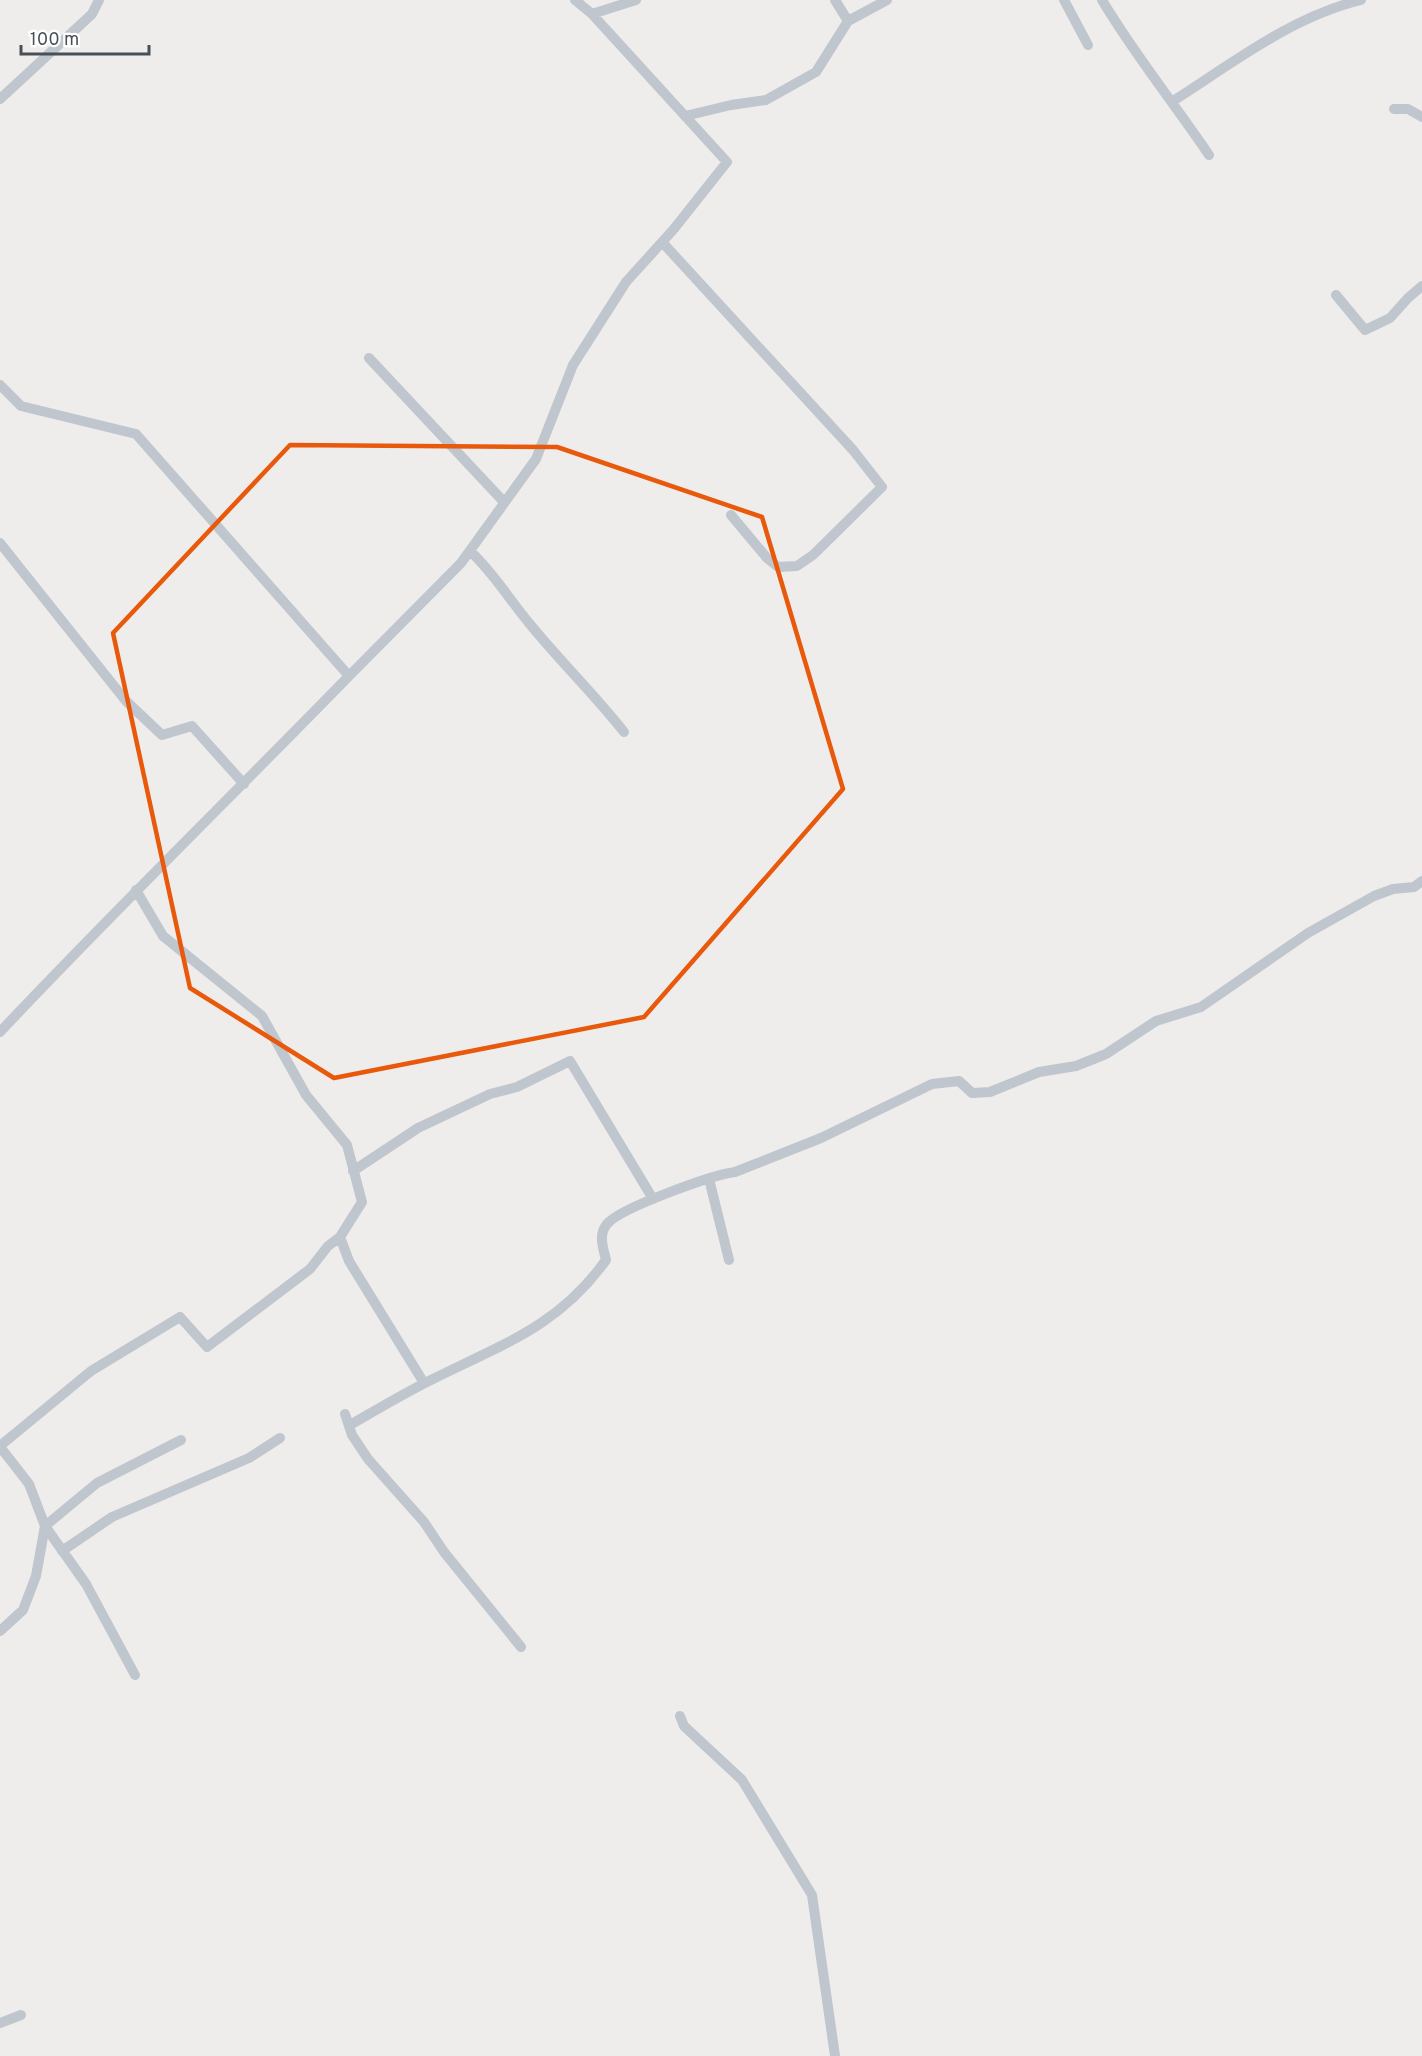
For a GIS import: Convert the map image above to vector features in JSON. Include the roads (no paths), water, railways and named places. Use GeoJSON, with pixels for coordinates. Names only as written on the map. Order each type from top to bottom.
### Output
{"type":"FeatureCollection","features":[{"type":"Feature","properties":{"kind":"street"},"geometry":{"type":"LineString","coordinates":[[0,99],[92,14],[99,0]]}},
{"type":"Feature","properties":{"kind":"street"},"geometry":{"type":"LineString","coordinates":[[0,1032],[136,890],[244,784],[461,563],[536,459],[573,364],[626,282],[727,162],[591,14],[575,0]]}},
{"type":"Feature","properties":{"kind":"street"},"geometry":{"type":"LineString","coordinates":[[591,14],[636,0]]}},
{"type":"Feature","properties":{"kind":"street"},"geometry":{"type":"LineString","coordinates":[[835,0],[848,21]]}},
{"type":"Feature","properties":{"kind":"street"},"geometry":{"type":"LineString","coordinates":[[685,116],[731,105],[766,100],[816,72],[848,21],[887,0]]}},
{"type":"Feature","properties":{"kind":"street"},"geometry":{"type":"LineString","coordinates":[[1064,0],[1088,45]]}},
{"type":"Feature","properties":{"kind":"street"},"geometry":{"type":"LineString","coordinates":[[1102,0],[1118,27],[1173,101],[1209,156]]}},
{"type":"Feature","properties":{"kind":"street"},"geometry":{"type":"LineString","coordinates":[[1173,101],[1295,24],[1331,8],[1361,0]]}},
{"type":"Feature","properties":{"kind":"street"},"geometry":{"type":"LineString","coordinates":[[1394,110],[1408,110],[1422,117]]}},
{"type":"Feature","properties":{"kind":"street"},"geometry":{"type":"LineString","coordinates":[[662,242],[853,450],[882,487],[813,555],[797,566],[778,567],[767,558],[730,515]]}},
{"type":"Feature","properties":{"kind":"street"},"geometry":{"type":"LineString","coordinates":[[1336,295],[1365,330],[1390,318],[1408,297],[1422,286]]}},
{"type":"Feature","properties":{"kind":"street"},"geometry":{"type":"LineString","coordinates":[[369,358],[504,502]]}},
{"type":"Feature","properties":{"kind":"street"},"geometry":{"type":"LineString","coordinates":[[0,385],[21,406],[136,434],[349,676]]}},
{"type":"Feature","properties":{"kind":"street"},"geometry":{"type":"LineString","coordinates":[[0,543],[126,701],[162,735],[192,726],[244,784]]}},
{"type":"Feature","properties":{"kind":"street"},"geometry":{"type":"LineString","coordinates":[[470,551],[487,567],[529,623],[624,732]]}},
{"type":"Feature","properties":{"kind":"street"},"geometry":{"type":"LineString","coordinates":[[521,1647],[444,1552],[424,1522],[368,1459],[352,1436],[348,1419],[533,1331],[573,1297],[606,1260],[601,1235],[608,1223],[653,1198],[735,1172],[821,1138],[932,1084],[959,1081],[972,1093],[990,1092],[1039,1072],[1076,1066],[1106,1054],[1156,1021],[1201,1007],[1308,933],[1374,896],[1393,889],[1414,887],[1422,881]]}},
{"type":"Feature","properties":{"kind":"street"},"geometry":{"type":"LineString","coordinates":[[0,1631],[23,1610],[36,1576],[45,1526],[29,1484],[1,1447],[91,1371],[180,1317],[207,1347],[310,1269],[328,1246],[339,1237],[362,1202],[347,1145],[306,1095],[262,1016],[163,936],[136,890]]}},
{"type":"Feature","properties":{"kind":"street"},"geometry":{"type":"LineString","coordinates":[[353,1170],[418,1128],[490,1094],[517,1087],[570,1061],[653,1198]]}},
{"type":"Feature","properties":{"kind":"street"},"geometry":{"type":"LineString","coordinates":[[709,1179],[729,1260]]}},
{"type":"Feature","properties":{"kind":"street"},"geometry":{"type":"LineString","coordinates":[[339,1237],[350,1261],[424,1383]]}},
{"type":"Feature","properties":{"kind":"street"},"geometry":{"type":"LineString","coordinates":[[62,1551],[112,1517],[249,1458],[280,1438]]}},
{"type":"Feature","properties":{"kind":"street"},"geometry":{"type":"LineString","coordinates":[[135,1675],[86,1584],[45,1526],[97,1484],[181,1440]]}},
{"type":"Feature","properties":{"kind":"street"},"geometry":{"type":"LineString","coordinates":[[680,1716],[684,1725],[742,1780],[812,1895],[835,2056]]}},
{"type":"Feature","properties":{"kind":"street"},"geometry":{"type":"LineString","coordinates":[[0,2023],[21,2015]]}}]}
